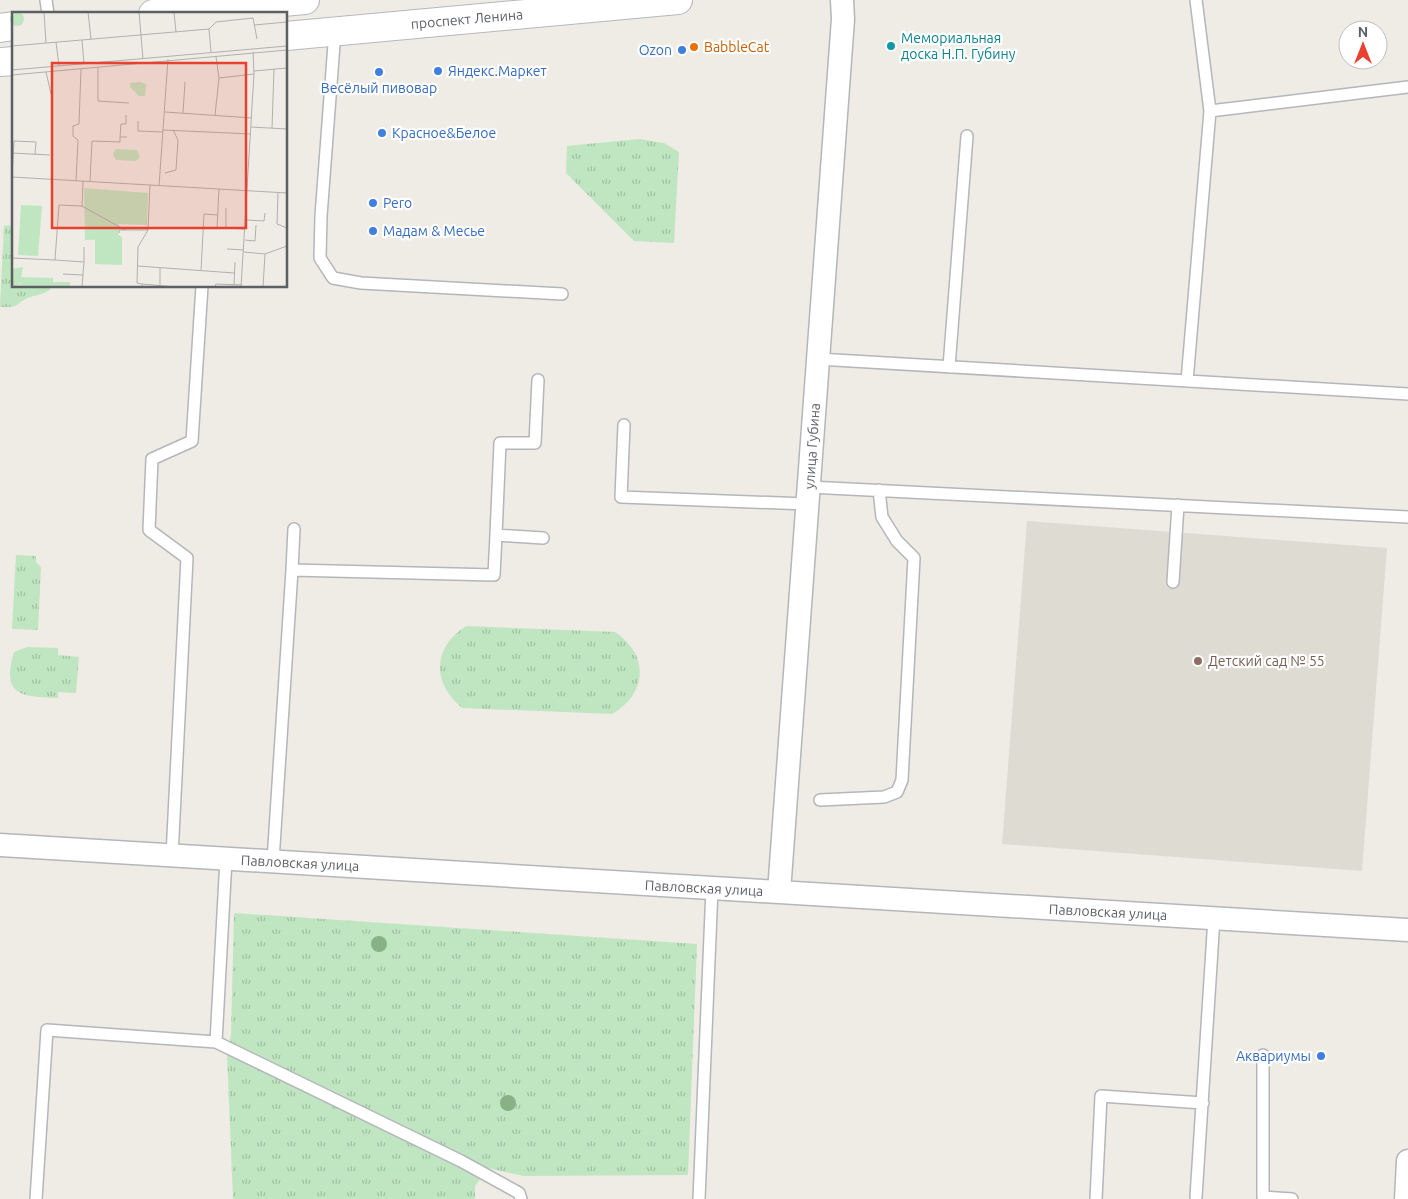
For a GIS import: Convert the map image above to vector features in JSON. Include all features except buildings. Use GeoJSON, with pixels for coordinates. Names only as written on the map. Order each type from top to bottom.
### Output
{"type":"FeatureCollection","features":[{"type":"Feature","properties":{"kind":"main road"},"geometry":{"type":"LineString","coordinates":[[168,12],[233,3],[305,0]]}},
{"type":"Feature","properties":{"kind":"main road","name":"проспект Ленина"},"geometry":{"type":"LineString","coordinates":[[288,36],[678,0]]}},
{"type":"Feature","properties":{"kind":"street","name":"улица Губина"},"geometry":{"type":"LineString","coordinates":[[779,892],[842,29],[842,0]]}},
{"type":"Feature","properties":{"kind":"street","name":"Павловская улица"},"geometry":{"type":"LineString","coordinates":[[0,845],[1408,930]]}},
{"type":"Feature","properties":{"kind":"street"},"geometry":{"type":"LineString","coordinates":[[1406,1199],[1408,1161]]}},
{"type":"Feature","properties":{"kind":"lane"},"geometry":{"type":"LineString","coordinates":[[1187,381],[1210,111],[1196,0]]}},
{"type":"Feature","properties":{"kind":"lane"},"geometry":{"type":"LineString","coordinates":[[335,31],[321,216],[320,258],[332,278],[361,283],[562,294]]}},
{"type":"Feature","properties":{"kind":"lane"},"geometry":{"type":"LineString","coordinates":[[1210,111],[1408,88]]}},
{"type":"Feature","properties":{"kind":"lane"},"geometry":{"type":"LineString","coordinates":[[949,367],[967,136]]}},
{"type":"Feature","properties":{"kind":"lane"},"geometry":{"type":"LineString","coordinates":[[172,856],[187,558],[150,530],[152,459],[192,441],[202,288]]}},
{"type":"Feature","properties":{"kind":"lane"},"geometry":{"type":"LineString","coordinates":[[818,359],[1408,394]]}},
{"type":"Feature","properties":{"kind":"lane"},"geometry":{"type":"LineString","coordinates":[[292,570],[494,574],[500,443],[535,443],[538,380]]}},
{"type":"Feature","properties":{"kind":"lane"},"geometry":{"type":"LineString","coordinates":[[624,425],[621,497],[808,495],[879,490],[1408,517]]}},
{"type":"Feature","properties":{"kind":"lane"},"geometry":{"type":"LineString","coordinates":[[820,800],[884,797],[897,792],[902,780],[914,558],[897,541],[882,518],[879,490]]}},
{"type":"Feature","properties":{"kind":"lane"},"geometry":{"type":"LineString","coordinates":[[1173,582],[1178,505]]}},
{"type":"Feature","properties":{"kind":"lane"},"geometry":{"type":"LineString","coordinates":[[273,862],[294,529]]}},
{"type":"Feature","properties":{"kind":"lane"},"geometry":{"type":"LineString","coordinates":[[496,535],[543,538]]}},
{"type":"Feature","properties":{"kind":"lane"},"geometry":{"type":"LineString","coordinates":[[216,1042],[226,859]]}},
{"type":"Feature","properties":{"kind":"lane"},"geometry":{"type":"LineString","coordinates":[[699,1199],[712,888]]}},
{"type":"Feature","properties":{"kind":"lane"},"geometry":{"type":"LineString","coordinates":[[1196,1198],[1214,918]]}},
{"type":"Feature","properties":{"kind":"lane"},"geometry":{"type":"LineString","coordinates":[[36,1199],[47,1030],[216,1042],[461,1161],[519,1193],[521,1199]]}},
{"type":"Feature","properties":{"kind":"lane"},"geometry":{"type":"LineString","coordinates":[[1263,1055],[1263,1198],[1292,1199]]}},
{"type":"Feature","properties":{"kind":"lane"},"geometry":{"type":"LineString","coordinates":[[1096,1199],[1101,1096],[1203,1104]]}},
{"type":"Feature","properties":{"kind":"shaded area","name":"Детский сад № 55"},"geometry":{"type":"Polygon","coordinates":[[[1027,521],[1387,548],[1362,871],[1002,844],[1027,521]]]}},
{"type":"Feature","properties":{"kind":"green space"},"geometry":{"type":"Polygon","coordinates":[[[639,139],[664,143],[679,152],[674,243],[634,241],[566,173],[567,146],[639,139]]]}},
{"type":"Feature","properties":{"kind":"green space"},"geometry":{"type":"Polygon","coordinates":[[[12,225],[12,288],[50,288],[50,290],[25,299],[15,306],[0,307],[4,226],[12,225]]]}},
{"type":"Feature","properties":{"kind":"green space"},"geometry":{"type":"Polygon","coordinates":[[[16,555],[36,556],[36,562],[41,567],[38,630],[12,629],[16,555]]]}},
{"type":"Feature","properties":{"kind":"green space"},"geometry":{"type":"Polygon","coordinates":[[[466,626],[615,632],[626,641],[639,663],[638,685],[624,706],[612,714],[462,708],[445,688],[440,666],[442,655],[447,645],[466,626]]]}},
{"type":"Feature","properties":{"kind":"green space"},"geometry":{"type":"Polygon","coordinates":[[[27,647],[58,648],[58,655],[79,657],[76,693],[58,692],[58,698],[25,695],[18,691],[13,686],[10,678],[10,667],[14,652],[27,647]]]}},
{"type":"Feature","properties":{"kind":"green space"},"geometry":{"type":"Polygon","coordinates":[[[234,913],[697,944],[688,1175],[524,1176],[488,1168],[475,1186],[475,1199],[233,1199],[227,1054],[231,1035],[234,913]]]}},
{"type":"Feature","properties":{"kind":"place","name":"Мемориальная доска Н.П. Губину"},"geometry":{"type":"Point","coordinates":[891,46]}},
{"type":"Feature","properties":{"kind":"place","name":"BabbleCat"},"geometry":{"type":"Point","coordinates":[694,47]}},
{"type":"Feature","properties":{"kind":"place","name":"Ozon"},"geometry":{"type":"Point","coordinates":[682,50]}},
{"type":"Feature","properties":{"kind":"place","name":"Яндекс.Маркет"},"geometry":{"type":"Point","coordinates":[438,71]}},
{"type":"Feature","properties":{"kind":"place","name":"Весёлый пивовар"},"geometry":{"type":"Point","coordinates":[379,72]}},
{"type":"Feature","properties":{"kind":"place","name":"Красное&Белое"},"geometry":{"type":"Point","coordinates":[382,133]}},
{"type":"Feature","properties":{"kind":"place","name":"Pero"},"geometry":{"type":"Point","coordinates":[373,203]}},
{"type":"Feature","properties":{"kind":"place","name":"Мадам & Месье"},"geometry":{"type":"Point","coordinates":[373,231]}},
{"type":"Feature","properties":{"kind":"place","name":"Детский сад № 55"},"geometry":{"type":"Point","coordinates":[1198,661]}},
{"type":"Feature","properties":{"kind":"place","name":"Аквариумы"},"geometry":{"type":"Point","coordinates":[1321,1056]}}]}
